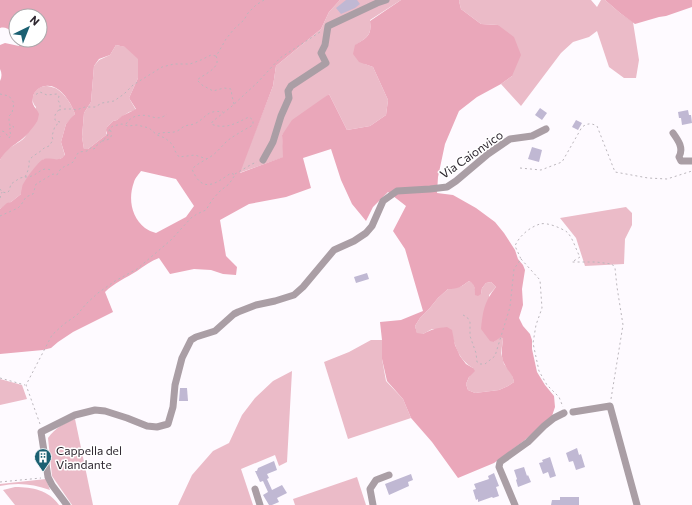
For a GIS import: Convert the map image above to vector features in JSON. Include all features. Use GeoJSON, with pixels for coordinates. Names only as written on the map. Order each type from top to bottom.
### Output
{"type":"FeatureCollection","features":[{"type":"Feature","properties":{"kind":"street"},"geometry":{"type":"LineString","coordinates":[[262,160],[273,142],[281,116],[289,98],[288,91],[291,86],[326,63],[321,54],[326,45],[328,26],[386,0]]}},
{"type":"Feature","properties":{"kind":"street","name":"Via Caionvico"},"geometry":{"type":"LineString","coordinates":[[67,505],[48,477],[42,432],[75,416],[95,410],[105,411],[147,426],[157,427],[168,424],[175,385],[182,358],[191,340],[214,331],[238,312],[256,305],[294,295],[303,287],[334,250],[354,241],[366,233],[372,226],[383,202],[397,191],[447,187],[488,154],[510,139],[532,136],[546,129]]}},
{"type":"Feature","properties":{"kind":"street"},"geometry":{"type":"LineString","coordinates":[[673,133],[681,146],[679,156],[681,160],[692,161]]}},
{"type":"Feature","properties":{"kind":"street"},"geometry":{"type":"LineString","coordinates":[[573,412],[610,406],[637,505]]}},
{"type":"Feature","properties":{"kind":"street"},"geometry":{"type":"LineString","coordinates":[[515,505],[499,467],[500,462],[528,442],[554,418],[564,413]]}},
{"type":"Feature","properties":{"kind":"street"},"geometry":{"type":"LineString","coordinates":[[374,505],[370,489],[376,480],[389,475]]}},
{"type":"Feature","properties":{"kind":"street"},"geometry":{"type":"LineString","coordinates":[[255,488],[260,505]]}},
{"type":"Feature","properties":{"kind":"path"},"geometry":{"type":"LineString","coordinates":[[234,104],[231,89],[224,88],[213,91],[202,85],[197,80],[217,65],[218,59],[216,56],[226,39],[244,20],[248,13],[264,0]]}},
{"type":"Feature","properties":{"kind":"path"},"geometry":{"type":"LineString","coordinates":[[235,175],[231,173],[216,183],[208,185],[197,179],[192,169],[195,165],[217,152],[225,142],[254,125],[253,120],[249,117],[229,127],[217,127],[211,124],[258,82],[280,58],[328,26]]}},
{"type":"Feature","properties":{"kind":"path"},"geometry":{"type":"LineString","coordinates":[[59,110],[65,108],[73,108],[76,110],[85,107],[95,107],[102,103],[114,101],[133,85],[162,67],[174,64],[190,64],[211,54],[216,56]]}},
{"type":"Feature","properties":{"kind":"path"},"geometry":{"type":"LineString","coordinates":[[25,177],[29,167],[29,162],[36,154],[40,153],[44,148],[49,146],[53,140],[52,136],[55,126],[60,122],[55,120],[55,115],[59,110],[60,104],[58,100],[59,96],[47,95],[40,92],[35,95]]}},
{"type":"Feature","properties":{"kind":"path"},"geometry":{"type":"LineString","coordinates":[[0,94],[8,96],[14,102],[12,113],[9,116],[10,126],[14,127],[9,129],[11,136],[9,138],[5,132],[2,131],[0,133]]}},
{"type":"Feature","properties":{"kind":"path"},"geometry":{"type":"LineString","coordinates":[[157,134],[161,132],[176,132],[185,126],[195,124],[211,112],[218,111],[223,113]]}},
{"type":"Feature","properties":{"kind":"path"},"geometry":{"type":"LineString","coordinates":[[125,125],[133,116],[140,115],[156,118],[167,114]]}},
{"type":"Feature","properties":{"kind":"path"},"geometry":{"type":"LineString","coordinates":[[520,168],[541,170],[562,162],[582,127],[587,123],[597,126],[614,172],[648,178],[667,179],[692,171]]}},
{"type":"Feature","properties":{"kind":"path"},"geometry":{"type":"LineString","coordinates":[[0,216],[22,205],[26,197],[33,194],[36,184],[53,174],[57,175],[60,168],[73,162],[79,152],[87,151],[92,147],[94,149],[107,137],[110,128],[113,126],[122,124],[150,128],[173,145],[179,157],[195,155],[207,159]]}},
{"type":"Feature","properties":{"kind":"path"},"geometry":{"type":"LineString","coordinates":[[101,141],[109,140],[112,134],[110,128]]}},
{"type":"Feature","properties":{"kind":"path"},"geometry":{"type":"LineString","coordinates":[[38,420],[26,385],[52,335],[77,315],[98,293],[115,281],[137,269],[171,240],[191,218],[206,210],[216,196],[229,184],[235,175],[252,164],[262,160]]}},
{"type":"Feature","properties":{"kind":"path"},"geometry":{"type":"LineString","coordinates":[[2,192],[7,193],[11,184],[20,178],[30,177],[44,169],[53,170]]}},
{"type":"Feature","properties":{"kind":"path"},"geometry":{"type":"LineString","coordinates":[[0,198],[2,192]]}},
{"type":"Feature","properties":{"kind":"path"},"geometry":{"type":"LineString","coordinates":[[564,413],[563,405],[559,397],[547,385],[539,371],[533,343],[536,325],[542,308],[540,280],[521,259],[515,246],[517,241],[527,231],[542,224],[556,226],[568,233],[580,257],[572,262],[612,264],[615,268],[616,288],[623,325],[610,406]]}},
{"type":"Feature","properties":{"kind":"path"},"geometry":{"type":"LineString","coordinates":[[463,315],[467,317],[470,322],[470,336],[478,362],[480,364],[485,364],[495,356],[510,307],[514,269],[521,259]]}},
{"type":"Feature","properties":{"kind":"path"},"geometry":{"type":"LineString","coordinates":[[0,378],[26,385]]}},
{"type":"Feature","properties":{"kind":"path"},"geometry":{"type":"LineString","coordinates":[[0,482],[48,477]]}},
{"type":"Feature","properties":{"kind":"shaded area"},"geometry":{"type":"Polygon","coordinates":[[[0,0],[340,0],[329,12],[321,29],[276,66],[273,86],[240,173],[283,157],[282,135],[292,120],[329,94],[347,130],[370,126],[386,115],[388,100],[373,67],[359,62],[353,54],[355,45],[368,36],[370,21],[401,0],[460,0],[461,9],[481,24],[498,25],[514,37],[521,55],[512,76],[501,84],[477,97],[459,111],[445,144],[438,177],[437,193],[453,195],[476,208],[495,222],[504,233],[515,250],[518,259],[523,265],[525,270],[522,289],[523,305],[519,318],[523,326],[530,334],[532,340],[532,349],[537,372],[554,396],[555,407],[552,416],[525,440],[494,463],[458,478],[432,442],[411,418],[403,399],[387,381],[382,359],[380,322],[401,320],[423,311],[405,249],[393,231],[406,206],[388,192],[373,207],[366,221],[352,204],[341,180],[331,149],[303,158],[311,188],[286,197],[249,204],[220,220],[226,256],[237,267],[236,275],[223,274],[211,270],[194,269],[170,274],[159,258],[116,283],[105,292],[113,312],[73,332],[51,348],[0,354],[0,209],[21,194],[25,181],[42,160],[60,159],[65,155],[61,142],[66,124],[75,114],[62,92],[49,86],[39,88],[33,97],[34,105],[39,114],[37,121],[25,136],[8,150],[0,160],[0,81],[2,75],[0,69],[0,45],[8,44],[8,48],[48,48],[48,8],[8,8],[8,29],[0,28],[0,0]],[[116,45],[110,55],[99,59],[94,66],[91,102],[84,113],[82,137],[84,149],[88,149],[106,135],[107,127],[113,121],[136,109],[129,98],[138,78],[138,59],[125,47],[116,45]],[[141,171],[134,182],[131,194],[132,207],[140,224],[146,229],[156,233],[186,217],[194,206],[176,179],[141,171]],[[469,281],[457,288],[448,289],[420,318],[415,326],[417,333],[423,334],[435,329],[447,327],[452,330],[455,345],[460,356],[466,364],[475,371],[469,377],[466,384],[468,390],[475,393],[499,390],[514,382],[502,359],[503,339],[501,337],[494,342],[490,341],[481,329],[485,307],[489,297],[496,287],[491,282],[486,283],[482,288],[481,294],[478,296],[475,295],[474,285],[469,281]]]}},
{"type":"Feature","properties":{"kind":"shaded area"},"geometry":{"type":"Polygon","coordinates":[[[340,0],[401,0],[370,20],[370,30],[368,36],[356,45],[365,64],[373,67],[388,100],[386,115],[370,126],[347,130],[329,94],[282,135],[284,157],[239,173],[273,86],[276,66],[321,29],[329,12],[340,0]]]}},
{"type":"Feature","properties":{"kind":"shaded area"},"geometry":{"type":"Polygon","coordinates":[[[460,0],[591,0],[597,7],[601,0],[605,0],[633,22],[639,60],[636,78],[624,78],[609,67],[597,31],[589,37],[573,42],[561,53],[521,106],[501,84],[512,76],[498,25],[481,24],[461,9],[460,0]]]}},
{"type":"Feature","properties":{"kind":"shaded area"},"geometry":{"type":"Polygon","coordinates":[[[605,0],[692,0],[692,7],[635,24],[605,0]]]}},
{"type":"Feature","properties":{"kind":"shaded area"},"geometry":{"type":"Polygon","coordinates":[[[116,45],[126,47],[138,58],[138,78],[129,98],[136,110],[129,112],[113,121],[107,127],[106,135],[88,149],[84,149],[82,137],[84,113],[91,102],[94,66],[99,60],[110,55],[116,45]]]}},
{"type":"Feature","properties":{"kind":"shaded area"},"geometry":{"type":"Polygon","coordinates":[[[47,86],[56,88],[63,94],[70,103],[75,114],[66,124],[61,142],[65,156],[63,158],[52,160],[44,159],[32,172],[22,187],[21,194],[0,209],[0,160],[5,151],[23,139],[27,134],[31,126],[36,107],[33,102],[34,93],[38,88],[47,86]]]}},
{"type":"Feature","properties":{"kind":"shaded area"},"geometry":{"type":"Polygon","coordinates":[[[626,207],[632,213],[632,225],[625,239],[624,264],[585,266],[576,238],[560,218],[626,207]]]}},
{"type":"Feature","properties":{"kind":"shaded area"},"geometry":{"type":"Polygon","coordinates":[[[469,281],[473,283],[475,289],[481,294],[482,288],[486,283],[491,282],[496,287],[489,295],[494,342],[501,336],[503,339],[501,353],[504,364],[512,374],[514,382],[499,390],[475,393],[468,390],[466,384],[473,368],[464,361],[458,352],[451,330],[432,329],[423,334],[417,334],[415,326],[420,318],[438,298],[448,289],[462,286],[469,281]]]}},
{"type":"Feature","properties":{"kind":"shaded area"},"geometry":{"type":"Polygon","coordinates":[[[371,340],[382,340],[382,359],[386,381],[403,399],[411,418],[348,439],[324,362],[349,352],[371,340]]]}},
{"type":"Feature","properties":{"kind":"shaded area"},"geometry":{"type":"Polygon","coordinates":[[[292,371],[287,462],[279,466],[275,455],[241,469],[253,505],[178,505],[192,475],[213,451],[229,443],[242,415],[255,398],[273,381],[292,371]]]}},
{"type":"Feature","properties":{"kind":"shaded area"},"geometry":{"type":"Polygon","coordinates":[[[0,379],[22,385],[27,399],[0,405],[0,379]]]}},
{"type":"Feature","properties":{"kind":"shaded area"},"geometry":{"type":"Polygon","coordinates":[[[75,419],[93,505],[72,505],[52,476],[48,438],[60,426],[75,419]]]}},
{"type":"Feature","properties":{"kind":"shaded area"},"geometry":{"type":"Polygon","coordinates":[[[357,477],[366,505],[295,505],[293,499],[357,477]]]}},
{"type":"Feature","properties":{"kind":"shaded area"},"geometry":{"type":"Polygon","coordinates":[[[46,479],[50,490],[25,484],[0,486],[0,484],[46,479]]]}},
{"type":"Feature","properties":{"kind":"shaded area"},"geometry":{"type":"Polygon","coordinates":[[[15,487],[40,490],[50,496],[59,505],[15,505],[3,490],[15,487]]]}},
{"type":"Feature","properties":{"kind":"building"},"geometry":{"type":"Polygon","coordinates":[[[346,0],[357,0],[360,4],[355,8],[341,14],[336,8],[346,0]]]}},
{"type":"Feature","properties":{"kind":"building"},"geometry":{"type":"Polygon","coordinates":[[[540,108],[547,113],[542,120],[535,115],[540,108]]]}},
{"type":"Feature","properties":{"kind":"building"},"geometry":{"type":"Polygon","coordinates":[[[688,110],[689,115],[691,115],[692,123],[682,125],[678,112],[688,110]]]}},
{"type":"Feature","properties":{"kind":"building"},"geometry":{"type":"Polygon","coordinates":[[[576,120],[582,123],[578,130],[572,127],[576,120]]]}},
{"type":"Feature","properties":{"kind":"building"},"geometry":{"type":"Polygon","coordinates":[[[532,147],[542,150],[539,162],[528,159],[532,147]]]}},
{"type":"Feature","properties":{"kind":"building"},"geometry":{"type":"Polygon","coordinates":[[[367,273],[369,279],[356,283],[354,277],[367,273]]]}},
{"type":"Feature","properties":{"kind":"building"},"geometry":{"type":"Polygon","coordinates":[[[180,388],[187,388],[188,401],[179,401],[180,388]]]}},
{"type":"Feature","properties":{"kind":"building"},"geometry":{"type":"Polygon","coordinates":[[[577,448],[579,455],[581,454],[585,467],[576,470],[573,461],[569,462],[566,453],[577,448]]]}},
{"type":"Feature","properties":{"kind":"building"},"geometry":{"type":"Polygon","coordinates":[[[550,457],[556,476],[550,478],[548,472],[543,474],[539,463],[550,457]]]}},
{"type":"Feature","properties":{"kind":"building"},"geometry":{"type":"Polygon","coordinates":[[[274,461],[277,470],[267,474],[269,478],[267,479],[272,490],[282,485],[287,493],[277,498],[279,502],[269,505],[263,495],[268,492],[263,481],[260,482],[255,471],[257,471],[258,468],[274,461]]]}},
{"type":"Feature","properties":{"kind":"building"},"geometry":{"type":"Polygon","coordinates":[[[524,467],[531,482],[518,487],[514,470],[524,467]]]}},
{"type":"Feature","properties":{"kind":"building"},"geometry":{"type":"Polygon","coordinates":[[[494,473],[499,486],[496,487],[499,496],[478,502],[473,490],[476,489],[474,484],[489,479],[488,476],[494,473]]]}},
{"type":"Feature","properties":{"kind":"building"},"geometry":{"type":"Polygon","coordinates":[[[411,474],[413,480],[408,482],[409,486],[389,495],[385,484],[411,474]]]}},
{"type":"Feature","properties":{"kind":"building"},"geometry":{"type":"Polygon","coordinates":[[[560,497],[579,497],[579,505],[551,505],[552,500],[560,500],[560,497]]]}},
{"type":"Feature","properties":{"kind":"place","name":"Cappella del Viandante"},"geometry":{"type":"Point","coordinates":[43,472]}}]}
